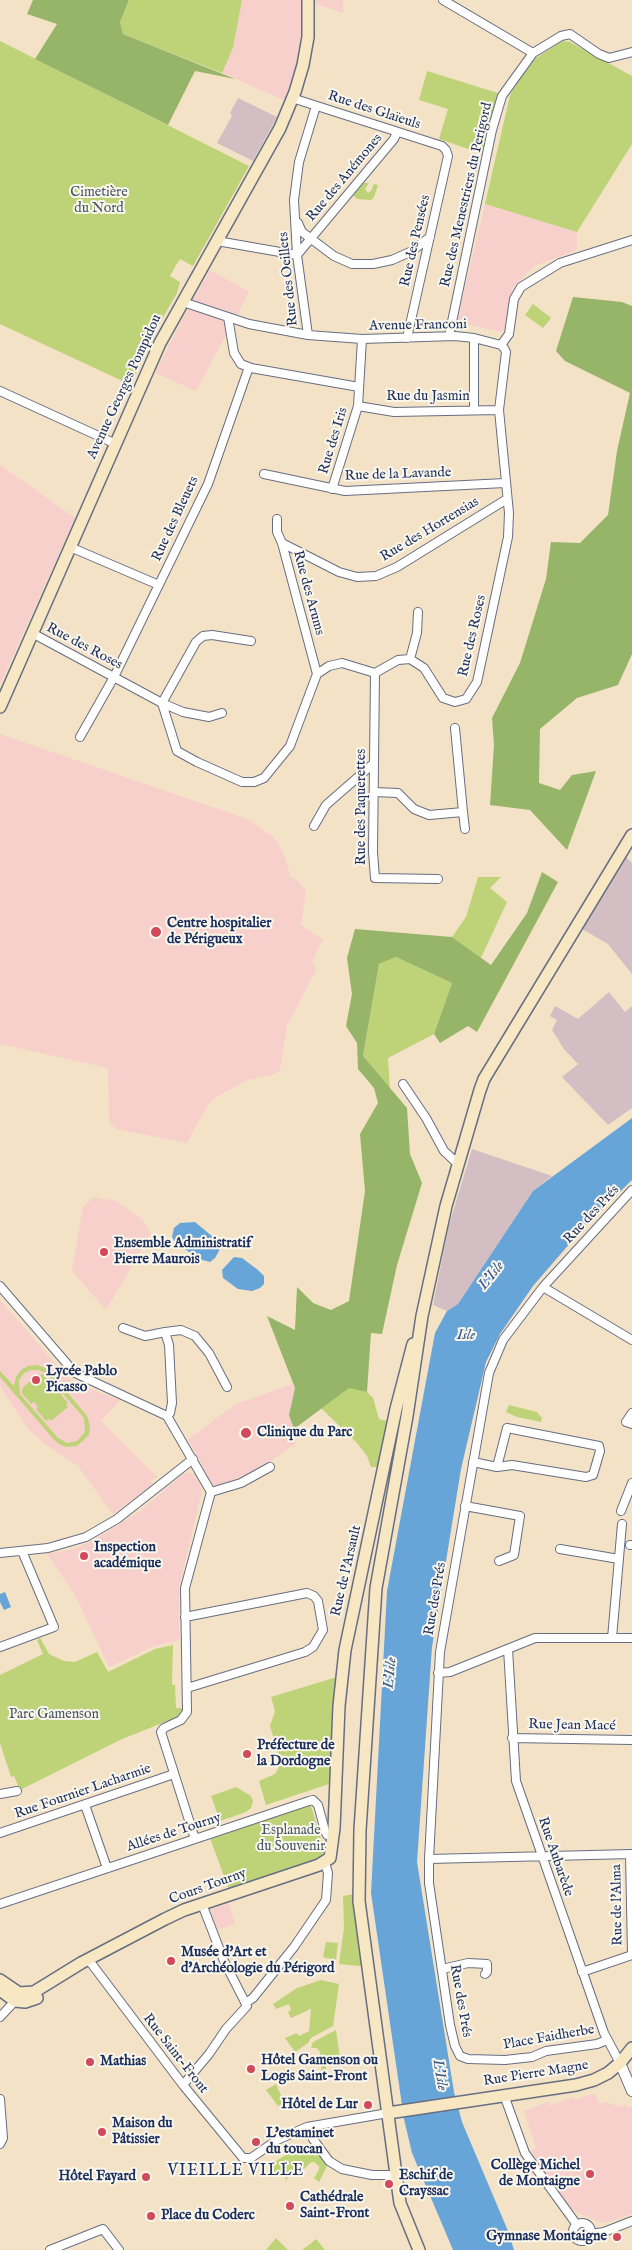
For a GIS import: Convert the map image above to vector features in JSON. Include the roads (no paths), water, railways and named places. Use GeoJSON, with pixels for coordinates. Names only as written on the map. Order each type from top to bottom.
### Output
{"type":"FeatureCollection","features":[{"type":"Feature","properties":{"kind":"main road","name":"Avenue Georges Pompidou"},"geometry":{"type":"LineString","coordinates":[[0,706],[160,343],[265,157],[292,98],[305,56],[308,37],[308,0]]}},
{"type":"Feature","properties":{"kind":"main road"},"geometry":{"type":"LineString","coordinates":[[419,2250],[400,2203],[396,2175],[392,2113],[358,1901],[376,1588],[409,1404],[422,1316],[446,1206],[476,1100],[484,1079],[632,835]]}},
{"type":"Feature","properties":{"kind":"main road","name":"Rue de l'Arsault"},"geometry":{"type":"LineString","coordinates":[[333,1838],[344,1650],[397,1404],[422,1316]]}},
{"type":"Feature","properties":{"kind":"main road"},"geometry":{"type":"LineString","coordinates":[[409,1404],[397,1404],[404,1390],[411,1391]]}},
{"type":"Feature","properties":{"kind":"main road"},"geometry":{"type":"LineString","coordinates":[[325,1863],[330,1858],[333,1838]]}},
{"type":"Feature","properties":{"kind":"main road","name":"Cours Tourny"},"geometry":{"type":"LineString","coordinates":[[0,1980],[15,1992],[30,1993],[39,1990],[85,1961],[166,1919],[202,1904],[325,1863]]}},
{"type":"Feature","properties":{"kind":"main road","name":"Cours Tourny"},"geometry":{"type":"LineString","coordinates":[[15,2001],[25,2002],[36,1998],[85,1961]]}},
{"type":"Feature","properties":{"kind":"main road"},"geometry":{"type":"LineString","coordinates":[[0,1990],[15,2001]]}},
{"type":"Feature","properties":{"kind":"main road","name":"Rue Pierre Magne"},"geometry":{"type":"LineString","coordinates":[[392,2113],[576,2085],[600,2078],[620,2063],[631,2048]]}},
{"type":"Feature","properties":{"kind":"street"},"geometry":{"type":"LineString","coordinates":[[443,0],[533,53],[560,36],[570,34],[599,54],[609,58],[632,52]]}},
{"type":"Feature","properties":{"kind":"street","name":"Rue des Menestriers du Perigord"},"geometry":{"type":"LineString","coordinates":[[449,336],[492,130],[502,96],[533,53]]}},
{"type":"Feature","properties":{"kind":"street","name":"Rue des Glaïeuls"},"geometry":{"type":"LineString","coordinates":[[292,98],[442,146],[446,150]]}},
{"type":"Feature","properties":{"kind":"street","name":"Rue des Oeillets"},"geometry":{"type":"LineString","coordinates":[[308,336],[297,255],[294,200],[299,162],[316,106]]}},
{"type":"Feature","properties":{"kind":"street","name":"Rue des Anémones"},"geometry":{"type":"LineString","coordinates":[[297,255],[394,139],[397,132]]}},
{"type":"Feature","properties":{"kind":"street","name":"Rue des Pensées"},"geometry":{"type":"LineString","coordinates":[[407,338],[448,156],[446,150]]}},
{"type":"Feature","properties":{"kind":"street","name":"Rue des Oeillets"},"geometry":{"type":"LineString","coordinates":[[296,220],[302,232],[334,256],[352,264],[373,264],[392,260],[412,251],[430,237]]}},
{"type":"Feature","properties":{"kind":"street"},"geometry":{"type":"LineString","coordinates":[[507,499],[499,410],[506,352],[501,345],[509,334],[512,306],[517,292],[521,287],[560,263],[632,240]]}},
{"type":"Feature","properties":{"kind":"street"},"geometry":{"type":"LineString","coordinates":[[217,241],[297,255]]}},
{"type":"Feature","properties":{"kind":"street","name":"Avenue Franconi"},"geometry":{"type":"LineString","coordinates":[[183,302],[249,324],[308,336],[362,339],[449,336],[474,338],[501,345]]}},
{"type":"Feature","properties":{"kind":"street"},"geometry":{"type":"LineString","coordinates":[[228,317],[234,353],[241,364],[359,387]]}},
{"type":"Feature","properties":{"kind":"street"},"geometry":{"type":"LineString","coordinates":[[474,338],[474,410]]}},
{"type":"Feature","properties":{"kind":"street","name":"Rue des Iris"},"geometry":{"type":"LineString","coordinates":[[332,489],[358,406],[362,339]]}},
{"type":"Feature","properties":{"kind":"street","name":"Rue des Bleuets"},"geometry":{"type":"LineString","coordinates":[[80,737],[114,677],[208,484],[249,367]]}},
{"type":"Feature","properties":{"kind":"street"},"geometry":{"type":"LineString","coordinates":[[0,391],[116,444]]}},
{"type":"Feature","properties":{"kind":"street","name":"Rue du Jasmin"},"geometry":{"type":"LineString","coordinates":[[358,406],[394,412],[499,410]]}},
{"type":"Feature","properties":{"kind":"street","name":"Rue de la Lavande"},"geometry":{"type":"LineString","coordinates":[[264,474],[332,489],[353,490],[505,483]]}},
{"type":"Feature","properties":{"kind":"street","name":"Rue des Hortensias"},"geometry":{"type":"LineString","coordinates":[[282,543],[340,572],[358,577],[376,576],[397,567],[507,499]]}},
{"type":"Feature","properties":{"kind":"street","name":"Rue des Roses"},"geometry":{"type":"LineString","coordinates":[[410,659],[424,668],[443,698],[460,702],[472,692],[477,682],[508,537],[509,513],[507,499]]}},
{"type":"Feature","properties":{"kind":"street","name":"Rue des Arums"},"geometry":{"type":"LineString","coordinates":[[277,519],[277,532],[282,543],[317,674]]}},
{"type":"Feature","properties":{"kind":"street"},"geometry":{"type":"LineString","coordinates":[[70,547],[159,585]]}},
{"type":"Feature","properties":{"kind":"street"},"geometry":{"type":"LineString","coordinates":[[251,641],[212,635],[203,636],[196,642],[162,703],[177,751],[242,782],[254,782],[264,778],[290,746],[297,732],[317,674],[328,666],[342,663],[375,673],[398,660],[410,659],[417,634],[418,612]]}},
{"type":"Feature","properties":{"kind":"street","name":"Rue des Roses"},"geometry":{"type":"LineString","coordinates":[[32,633],[162,703],[183,712],[209,717],[222,713]]}},
{"type":"Feature","properties":{"kind":"street","name":"Rue des Paquerettes"},"geometry":{"type":"LineString","coordinates":[[375,673],[372,852],[375,878],[438,880]]}},
{"type":"Feature","properties":{"kind":"street"},"geometry":{"type":"LineString","coordinates":[[454,728],[465,829]]}},
{"type":"Feature","properties":{"kind":"street"},"geometry":{"type":"LineString","coordinates":[[314,826],[326,805],[374,763]]}},
{"type":"Feature","properties":{"kind":"street"},"geometry":{"type":"LineString","coordinates":[[374,792],[398,793],[414,809],[429,815],[463,812]]}},
{"type":"Feature","properties":{"kind":"street"},"geometry":{"type":"LineString","coordinates":[[403,1084],[426,1118],[444,1151],[458,1164]]}},
{"type":"Feature","properties":{"kind":"street","name":"Rue des Prés"},"geometry":{"type":"LineString","coordinates":[[465,2059],[457,2052],[455,2046],[428,1878],[440,1652],[490,1373],[504,1340],[543,1287],[632,1190]]}},
{"type":"Feature","properties":{"kind":"street"},"geometry":{"type":"LineString","coordinates":[[0,1286],[75,1373],[167,1416],[210,1492],[185,1588],[188,1707],[185,1716],[161,1732],[195,1839]]}},
{"type":"Feature","properties":{"kind":"street"},"geometry":{"type":"LineString","coordinates":[[543,1287],[632,1340]]}},
{"type":"Feature","properties":{"kind":"street"},"geometry":{"type":"LineString","coordinates":[[123,1328],[145,1336],[181,1330],[195,1336],[209,1353],[227,1387]]}},
{"type":"Feature","properties":{"kind":"street"},"geometry":{"type":"LineString","coordinates":[[165,1332],[169,1344],[172,1403],[167,1416]]}},
{"type":"Feature","properties":{"kind":"street"},"geometry":{"type":"LineString","coordinates":[[632,1413],[626,1422],[632,1424]]}},
{"type":"Feature","properties":{"kind":"street"},"geometry":{"type":"LineString","coordinates":[[473,1462],[497,1466],[512,1465],[586,1477],[593,1475],[599,1446],[507,1428],[497,1466]]}},
{"type":"Feature","properties":{"kind":"street"},"geometry":{"type":"LineString","coordinates":[[0,1553],[63,1545],[92,1534],[117,1519],[193,1459]]}},
{"type":"Feature","properties":{"kind":"street"},"geometry":{"type":"LineString","coordinates":[[210,1492],[241,1484],[270,1467]]}},
{"type":"Feature","properties":{"kind":"street"},"geometry":{"type":"LineString","coordinates":[[621,1511],[632,1483]]}},
{"type":"Feature","properties":{"kind":"street"},"geometry":{"type":"LineString","coordinates":[[465,1506],[520,1516],[514,1556],[499,1561]]}},
{"type":"Feature","properties":{"kind":"street"},"geometry":{"type":"LineString","coordinates":[[612,1638],[622,1524]]}},
{"type":"Feature","properties":{"kind":"street"},"geometry":{"type":"LineString","coordinates":[[560,1549],[619,1559]]}},
{"type":"Feature","properties":{"kind":"street"},"geometry":{"type":"LineString","coordinates":[[0,1647],[54,1627],[22,1551]]}},
{"type":"Feature","properties":{"kind":"street"},"geometry":{"type":"LineString","coordinates":[[185,1617],[307,1593],[318,1601],[323,1630],[313,1647],[306,1652],[187,1688]]}},
{"type":"Feature","properties":{"kind":"street"},"geometry":{"type":"LineString","coordinates":[[438,1674],[450,1672],[535,1638],[632,1638]]}},
{"type":"Feature","properties":{"kind":"street","name":"Rue Aubarède"},"geometry":{"type":"LineString","coordinates":[[508,1649],[516,1782],[607,2040],[620,2063]]}},
{"type":"Feature","properties":{"kind":"street","name":"Rue Jean Macé"},"geometry":{"type":"LineString","coordinates":[[512,1738],[632,1740]]}},
{"type":"Feature","properties":{"kind":"street","name":"Rue Fournier Lacharmie"},"geometry":{"type":"LineString","coordinates":[[0,1833],[174,1774]]}},
{"type":"Feature","properties":{"kind":"street"},"geometry":{"type":"LineString","coordinates":[[0,1794],[17,1791]]}},
{"type":"Feature","properties":{"kind":"street","name":"Allées de Tourny"},"geometry":{"type":"LineString","coordinates":[[0,1904],[313,1800],[320,1810],[327,1836],[333,1838]]}},
{"type":"Feature","properties":{"kind":"street"},"geometry":{"type":"LineString","coordinates":[[85,1805],[107,1868]]}},
{"type":"Feature","properties":{"kind":"street"},"geometry":{"type":"LineString","coordinates":[[429,1859],[631,1854]]}},
{"type":"Feature","properties":{"kind":"street","name":"Rue de l'Alma"},"geometry":{"type":"LineString","coordinates":[[631,1854],[632,1954]]}},
{"type":"Feature","properties":{"kind":"street"},"geometry":{"type":"LineString","coordinates":[[183,2085],[203,2062],[228,2026],[294,1947],[326,1900],[328,1873],[325,1863]]}},
{"type":"Feature","properties":{"kind":"street"},"geometry":{"type":"LineString","coordinates":[[202,1904],[224,1961],[247,2004]]}},
{"type":"Feature","properties":{"kind":"street"},"geometry":{"type":"LineString","coordinates":[[582,1972],[632,1954]]}},
{"type":"Feature","properties":{"kind":"street","name":"Rue Saint-Front"},"geometry":{"type":"LineString","coordinates":[[85,1961],[237,2152],[246,2160],[282,2138],[306,2127],[392,2113]]}},
{"type":"Feature","properties":{"kind":"street"},"geometry":{"type":"LineString","coordinates":[[442,1969],[468,1963],[486,1964],[488,1972],[485,1974]]}},
{"type":"Feature","properties":{"kind":"street"},"geometry":{"type":"LineString","coordinates":[[0,2017],[15,2001]]}},
{"type":"Feature","properties":{"kind":"street","name":"Place Faidherbe"},"geometry":{"type":"LineString","coordinates":[[465,2059],[505,2060],[532,2057],[546,2051],[597,2044],[607,2040]]}},
{"type":"Feature","properties":{"kind":"street"},"geometry":{"type":"LineString","coordinates":[[620,2063],[631,2086]]}},
{"type":"Feature","properties":{"kind":"street"},"geometry":{"type":"LineString","coordinates":[[504,2095],[520,2142],[530,2161],[577,2225]]}},
{"type":"Feature","properties":{"kind":"street"},"geometry":{"type":"LineString","coordinates":[[0,2099],[3,2138],[0,2144]]}},
{"type":"Feature","properties":{"kind":"street"},"geometry":{"type":"LineString","coordinates":[[313,2139],[329,2161],[342,2169],[372,2175],[396,2175]]}},
{"type":"Feature","properties":{"kind":"street"},"geometry":{"type":"LineString","coordinates":[[590,2234],[588,2226],[582,2223],[573,2230],[577,2240],[583,2241],[590,2234],[604,2232],[632,2221]]}},
{"type":"Feature","properties":{"kind":"street"},"geometry":{"type":"LineString","coordinates":[[50,2250],[103,2229],[118,2250]]}},
{"type":"Feature","properties":{"kind":"street"},"geometry":{"type":"LineString","coordinates":[[582,2250],[583,2241]]}},
{"type":"Feature","properties":{"kind":"water","name":"Isle"},"geometry":{"type":"Polygon","coordinates":[[[632,1118],[632,1180],[584,1227],[533,1286],[500,1334],[486,1362],[461,1469],[432,1647],[417,1862],[454,2092],[462,2122],[508,2231],[514,2250],[453,2250],[412,2153],[404,2119],[371,1893],[387,1591],[435,1333],[447,1311],[458,1304],[533,1191],[632,1118]]]}},
{"type":"Feature","properties":{"kind":"water"},"geometry":{"type":"Polygon","coordinates":[[[195,1222],[219,1242],[219,1251],[210,1262],[199,1259],[175,1242],[172,1237],[174,1228],[180,1223],[195,1222]]]}},
{"type":"Feature","properties":{"kind":"water"},"geometry":{"type":"Polygon","coordinates":[[[234,1257],[242,1258],[264,1276],[264,1284],[260,1288],[252,1291],[238,1289],[223,1278],[222,1270],[234,1257]]]}},
{"type":"Feature","properties":{"kind":"water"},"geometry":{"type":"Polygon","coordinates":[[[5,1592],[11,1607],[4,1610],[0,1602],[0,1594],[5,1592]]]}},
{"type":"Feature","properties":{"kind":"place","name":"Centre hospitalier de Périgueux"},"geometry":{"type":"Point","coordinates":[156,932]}},
{"type":"Feature","properties":{"kind":"place","name":"Ensemble Administratif Pierre Maurois"},"geometry":{"type":"Point","coordinates":[104,1252]}},
{"type":"Feature","properties":{"kind":"place","name":"Lycée Pablo Picasso"},"geometry":{"type":"Point","coordinates":[36,1380]}},
{"type":"Feature","properties":{"kind":"place","name":"Clinique du Parc"},"geometry":{"type":"Point","coordinates":[246,1433]}},
{"type":"Feature","properties":{"kind":"place","name":"Inspection académique"},"geometry":{"type":"Point","coordinates":[84,1556]}},
{"type":"Feature","properties":{"kind":"place","name":"Préfecture de la Dordogne"},"geometry":{"type":"Point","coordinates":[247,1754]}},
{"type":"Feature","properties":{"kind":"place","name":"Musée d'Art et d'Archéologie du Périgord"},"geometry":{"type":"Point","coordinates":[171,1961]}},
{"type":"Feature","properties":{"kind":"place","name":"Mathias"},"geometry":{"type":"Point","coordinates":[90,2062]}},
{"type":"Feature","properties":{"kind":"place","name":"Hôtel Gamenson ou Logis Saint-Front"},"geometry":{"type":"Point","coordinates":[251,2069]}},
{"type":"Feature","properties":{"kind":"place","name":"Hôtel de Lur"},"geometry":{"type":"Point","coordinates":[368,2105]}},
{"type":"Feature","properties":{"kind":"place","name":"Maison du Pâtissier"},"geometry":{"type":"Point","coordinates":[102,2132]}},
{"type":"Feature","properties":{"kind":"place","name":"L'estaminet du toucan"},"geometry":{"type":"Point","coordinates":[256,2142]}},
{"type":"Feature","properties":{"kind":"place","name":"Collège Michel de Montaigne"},"geometry":{"type":"Point","coordinates":[590,2174]}},
{"type":"Feature","properties":{"kind":"place","name":"Hôtel Fayard"},"geometry":{"type":"Point","coordinates":[146,2177]}},
{"type":"Feature","properties":{"kind":"place","name":"Eschif de Crayssac"},"geometry":{"type":"Point","coordinates":[389,2184]}},
{"type":"Feature","properties":{"kind":"place","name":"Cathédrale Saint-Front"},"geometry":{"type":"Point","coordinates":[290,2206]}},
{"type":"Feature","properties":{"kind":"place","name":"Place du Coderc"},"geometry":{"type":"Point","coordinates":[151,2216]}},
{"type":"Feature","properties":{"kind":"place","name":"Gymnase Montaigne"},"geometry":{"type":"Point","coordinates":[617,2237]}},
{"type":"Feature","properties":{"kind":"district","name":"VIEILLE VILLE"},"geometry":{"type":"Point","coordinates":[236,2172]}},
{"type":"Feature","properties":{"kind":"park label","name":"Cimetière du Nord"},"geometry":{"type":"Point","coordinates":[99,202]}},
{"type":"Feature","properties":{"kind":"park label","name":"Parc Gamenson"},"geometry":{"type":"Point","coordinates":[54,1715]}},
{"type":"Feature","properties":{"kind":"park label","name":"Esplanade du Souvenir"},"geometry":{"type":"Point","coordinates":[291,1839]}},
{"type":"Feature","properties":{"kind":"water label","name":"L'Isle"},"geometry":{"type":"Point","coordinates":[492,1276]}},
{"type":"Feature","properties":{"kind":"water label","name":"L'Isle"},"geometry":{"type":"Point","coordinates":[391,1673]}},
{"type":"Feature","properties":{"kind":"water label","name":"L'Isle"},"geometry":{"type":"Point","coordinates":[439,2075]}}]}
